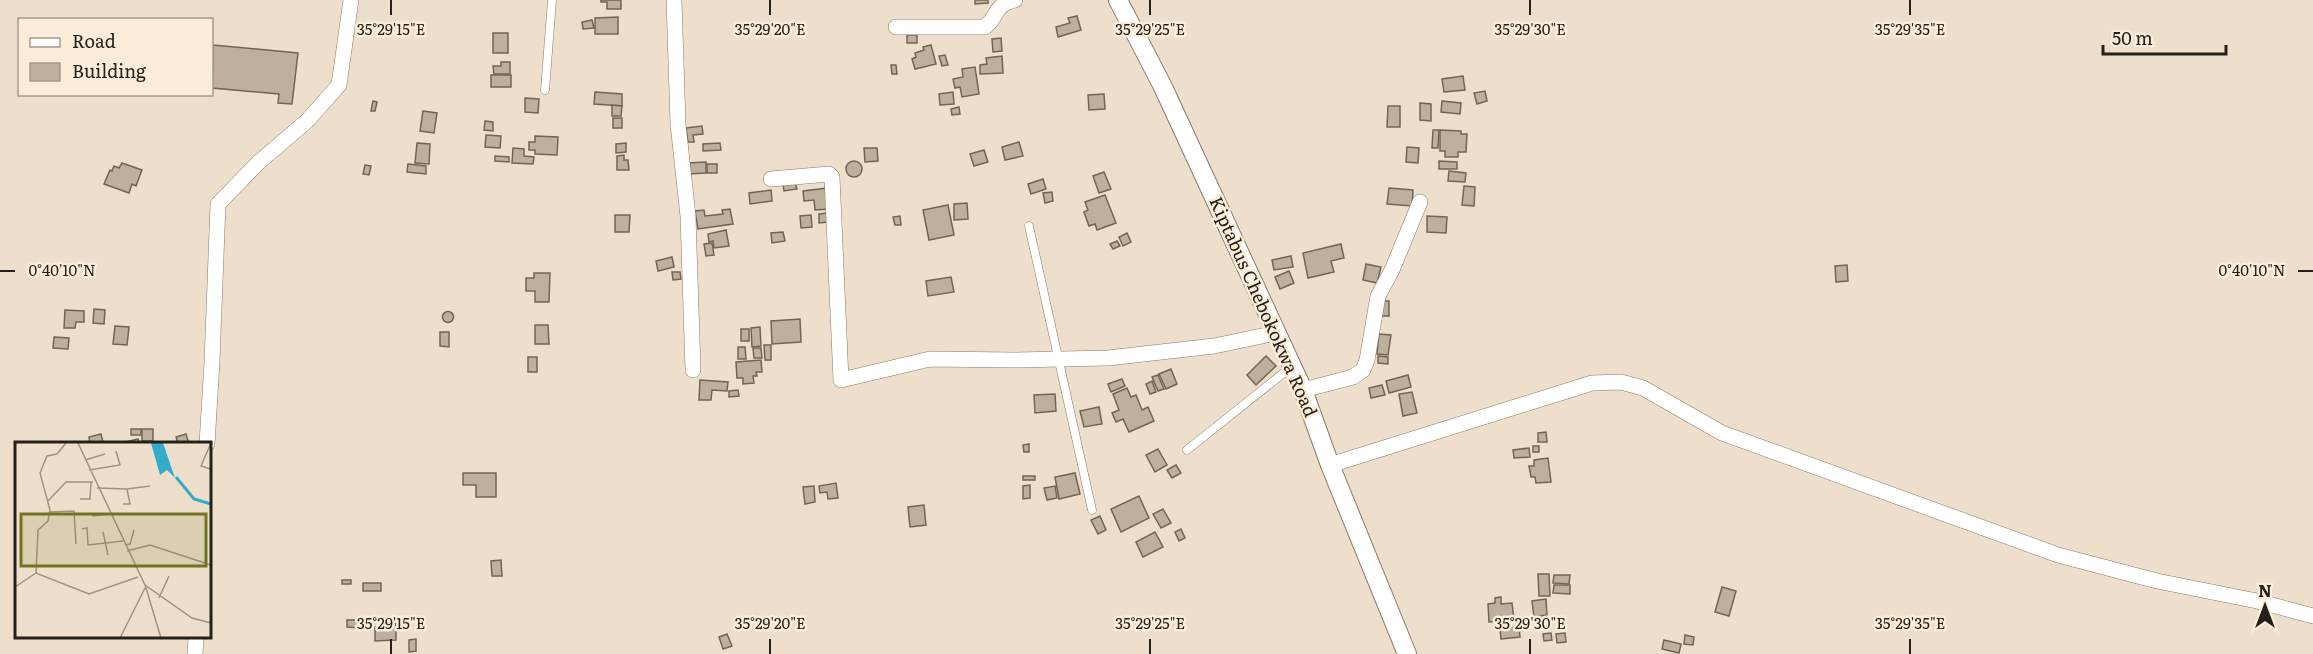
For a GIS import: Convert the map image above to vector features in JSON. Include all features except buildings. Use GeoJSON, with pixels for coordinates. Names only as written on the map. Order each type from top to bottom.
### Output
{"type":"FeatureCollection","features":[{"type":"Feature","properties":{"kind":"street"},"geometry":{"type":"LineString","coordinates":[[207,442],[218,204],[259,162],[307,121],[339,85],[351,0]]}},
{"type":"Feature","properties":{"kind":"street"},"geometry":{"type":"LineString","coordinates":[[674,0],[678,124],[688,216],[693,370]]}},
{"type":"Feature","properties":{"kind":"street"},"geometry":{"type":"LineString","coordinates":[[896,27],[985,27],[1003,3],[1015,0]]}},
{"type":"Feature","properties":{"kind":"street","name":"Kiptabus Chebokokwa Road"},"geometry":{"type":"LineString","coordinates":[[1118,0],[1163,87],[1303,390],[1330,465],[1407,654]]}},
{"type":"Feature","properties":{"kind":"street"},"geometry":{"type":"LineString","coordinates":[[771,179],[829,174],[832,177],[841,380],[930,359],[1108,358],[1214,346],[1276,333]]}},
{"type":"Feature","properties":{"kind":"street"},"geometry":{"type":"LineString","coordinates":[[1303,390],[1353,377],[1363,370],[1367,360],[1378,296],[1392,270],[1420,202]]}},
{"type":"Feature","properties":{"kind":"street"},"geometry":{"type":"LineString","coordinates":[[1330,465],[1592,383],[1621,382],[1643,388],[1722,433],[2058,555],[2157,581],[2257,601],[2313,616]]}},
{"type":"Feature","properties":{"kind":"street"},"geometry":{"type":"LineString","coordinates":[[195,654],[196,639]]}},
{"type":"Feature","properties":{"kind":"lane"},"geometry":{"type":"LineString","coordinates":[[545,90],[552,0]]}},
{"type":"Feature","properties":{"kind":"lane"},"geometry":{"type":"LineString","coordinates":[[1029,226],[1092,510]]}},
{"type":"Feature","properties":{"kind":"lane"},"geometry":{"type":"LineString","coordinates":[[1188,450],[1291,367]]}}]}
